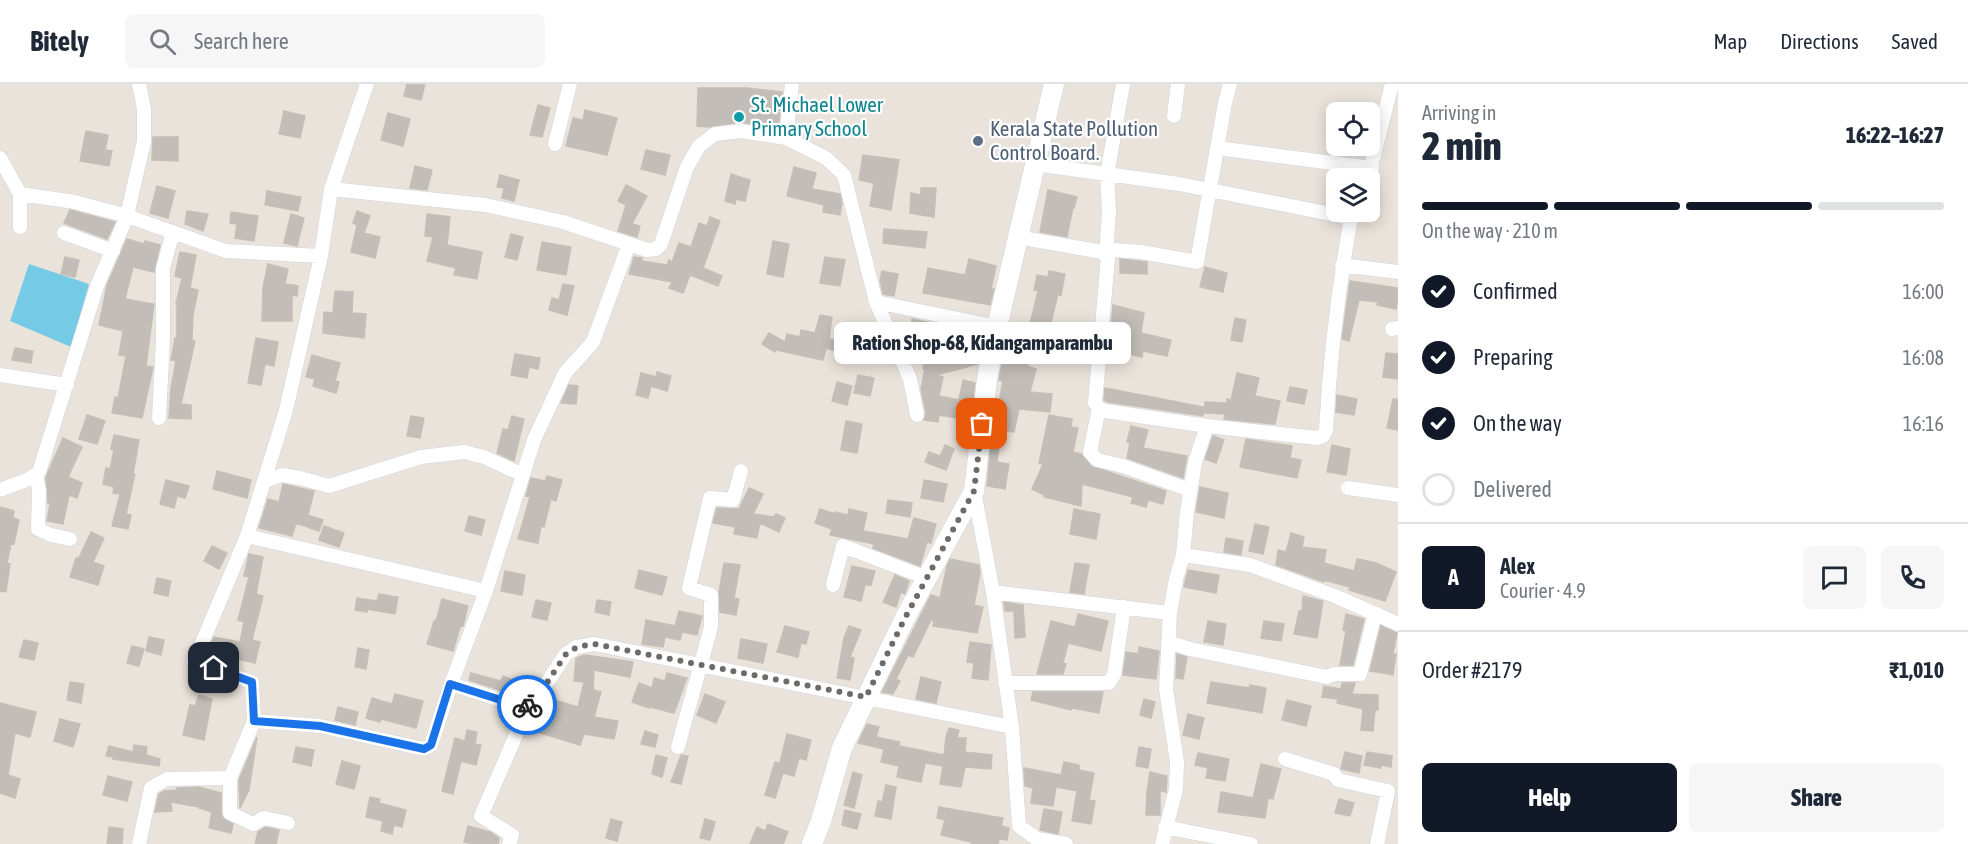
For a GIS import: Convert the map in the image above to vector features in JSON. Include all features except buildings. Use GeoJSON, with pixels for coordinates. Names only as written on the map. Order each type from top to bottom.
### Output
{"type":"FeatureCollection","features":[{"type":"Feature","properties":{"kind":"main road"},"geometry":{"type":"LineString","coordinates":[[812,844],[842,748],[927,578],[974,491],[987,379],[997,327],[1054,84]]}},
{"type":"Feature","properties":{"kind":"street"},"geometry":{"type":"LineString","coordinates":[[0,490],[11,487],[39,472],[97,286],[128,216],[144,141],[144,109],[139,84]]}},
{"type":"Feature","properties":{"kind":"street"},"geometry":{"type":"LineString","coordinates":[[288,823],[264,818],[253,824],[230,813],[230,778],[254,721],[252,682],[195,662],[248,536],[265,481],[286,410],[321,256],[331,189],[367,84]]}},
{"type":"Feature","properties":{"kind":"street"},"geometry":{"type":"LineString","coordinates":[[555,144],[570,84]]}},
{"type":"Feature","properties":{"kind":"street"},"geometry":{"type":"LineString","coordinates":[[786,138],[792,84]]}},
{"type":"Feature","properties":{"kind":"street"},"geometry":{"type":"LineString","coordinates":[[1123,84],[1107,175],[1109,212],[1106,255],[1108,258],[1095,403],[1098,408],[1105,411],[1207,426],[1317,438],[1323,436],[1326,430],[1330,353],[1342,265],[1351,222]]}},
{"type":"Feature","properties":{"kind":"street"},"geometry":{"type":"LineString","coordinates":[[1174,116],[1178,84]]}},
{"type":"Feature","properties":{"kind":"street"},"geometry":{"type":"LineString","coordinates":[[1017,237],[1106,255],[1114,250],[1197,262],[1230,84]]}},
{"type":"Feature","properties":{"kind":"street"},"geometry":{"type":"LineString","coordinates":[[1371,168],[1392,84]]}},
{"type":"Feature","properties":{"kind":"street"},"geometry":{"type":"LineString","coordinates":[[331,189],[485,205],[563,222],[647,250],[656,249],[660,244],[687,167],[699,146],[715,134],[741,131],[786,138],[826,158],[844,175],[876,302],[910,379],[916,416]]}},
{"type":"Feature","properties":{"kind":"street"},"geometry":{"type":"LineString","coordinates":[[1217,148],[1339,168]]}},
{"type":"Feature","properties":{"kind":"street"},"geometry":{"type":"LineString","coordinates":[[0,158],[20,194],[20,227]]}},
{"type":"Feature","properties":{"kind":"street"},"geometry":{"type":"LineString","coordinates":[[1035,164],[1179,184],[1326,210]]}},
{"type":"Feature","properties":{"kind":"street"},"geometry":{"type":"LineString","coordinates":[[20,194],[75,202],[128,216],[226,251],[321,256]]}},
{"type":"Feature","properties":{"kind":"street"},"geometry":{"type":"LineString","coordinates":[[159,418],[163,339],[163,268],[173,232]]}},
{"type":"Feature","properties":{"kind":"street"},"geometry":{"type":"LineString","coordinates":[[64,233],[113,251]]}},
{"type":"Feature","properties":{"kind":"street"},"geometry":{"type":"LineString","coordinates":[[254,721],[320,726],[424,749],[431,745],[450,684],[486,591],[534,440],[565,373],[590,346],[596,335],[629,244]]}},
{"type":"Feature","properties":{"kind":"street"},"geometry":{"type":"LineString","coordinates":[[1342,265],[1398,272]]}},
{"type":"Feature","properties":{"kind":"street"},"geometry":{"type":"LineString","coordinates":[[876,302],[997,327]]}},
{"type":"Feature","properties":{"kind":"street"},"geometry":{"type":"LineString","coordinates":[[0,375],[67,385]]}},
{"type":"Feature","properties":{"kind":"street"},"geometry":{"type":"LineString","coordinates":[[1098,408],[1090,452],[1097,460],[1123,466],[1190,490]]}},
{"type":"Feature","properties":{"kind":"street"},"geometry":{"type":"LineString","coordinates":[[1162,844],[1176,789],[1177,762],[1166,689],[1170,613],[1183,555],[1195,462],[1207,426]]}},
{"type":"Feature","properties":{"kind":"street"},"geometry":{"type":"LineString","coordinates":[[265,481],[282,475],[329,486],[422,457],[464,452],[484,457],[523,475]]}},
{"type":"Feature","properties":{"kind":"street"},"geometry":{"type":"LineString","coordinates":[[678,747],[711,627],[711,595],[689,588],[710,498],[733,500],[741,471]]}},
{"type":"Feature","properties":{"kind":"street"},"geometry":{"type":"LineString","coordinates":[[36,475],[39,490],[38,529],[51,535],[70,539]]}},
{"type":"Feature","properties":{"kind":"street"},"geometry":{"type":"LineString","coordinates":[[1348,488],[1398,495]]}},
{"type":"Feature","properties":{"kind":"street"},"geometry":{"type":"LineString","coordinates":[[974,491],[993,592],[1012,726],[1019,825],[1036,842],[1066,844]]}},
{"type":"Feature","properties":{"kind":"street"},"geometry":{"type":"LineString","coordinates":[[248,536],[486,591]]}},
{"type":"Feature","properties":{"kind":"street"},"geometry":{"type":"LineString","coordinates":[[833,585],[843,546],[927,578]]}},
{"type":"Feature","properties":{"kind":"street"},"geometry":{"type":"LineString","coordinates":[[1183,555],[1250,565],[1335,596],[1398,624]]}},
{"type":"Feature","properties":{"kind":"street"},"geometry":{"type":"LineString","coordinates":[[993,592],[1170,613]]}},
{"type":"Feature","properties":{"kind":"street"},"geometry":{"type":"LineString","coordinates":[[1005,683],[1109,683],[1114,675],[1124,607]]}},
{"type":"Feature","properties":{"kind":"street"},"geometry":{"type":"LineString","coordinates":[[1168,642],[1190,649],[1327,677],[1334,674],[1360,674],[1375,614]]}},
{"type":"Feature","properties":{"kind":"street"},"geometry":{"type":"LineString","coordinates":[[450,684],[520,706],[529,705],[534,702],[566,654],[577,647],[594,644],[1012,726]]}},
{"type":"Feature","properties":{"kind":"street"},"geometry":{"type":"LineString","coordinates":[[509,844],[512,835],[481,816],[529,705]]}},
{"type":"Feature","properties":{"kind":"street"},"geometry":{"type":"LineString","coordinates":[[1285,759],[1334,774],[1338,780],[1388,791],[1377,844]]}},
{"type":"Feature","properties":{"kind":"street"},"geometry":{"type":"LineString","coordinates":[[139,844],[152,788],[167,779],[230,778]]}},
{"type":"Feature","properties":{"kind":"street"},"geometry":{"type":"LineString","coordinates":[[1165,827],[1251,844]]}},
{"type":"Feature","properties":{"kind":"water"},"geometry":{"type":"Polygon","coordinates":[[[29,264],[89,284],[71,347],[10,321],[29,264]]]}},
{"type":"Feature","properties":{"kind":"way so far"},"geometry":{"type":"LineString","coordinates":[[527,705],[534,702],[566,654],[577,647],[594,644],[866,697],[905,618],[974,491],[982,424]]}},
{"type":"Feature","properties":{"kind":"place","name":"St. Michael Lower Primary School"},"geometry":{"type":"Point","coordinates":[739,117]}},
{"type":"Feature","properties":{"kind":"place","name":"Kerala State Pollution Control Board."},"geometry":{"type":"Point","coordinates":[978,141]}},
{"type":"Feature","properties":{"kind":"place","name":"Ration Shop-68, Kidangamparambu"},"geometry":{"type":"Point","coordinates":[982,424]}},
{"type":"Feature","properties":{"kind":"route"},"geometry":{"type":"LineString","coordinates":[[214,668],[252,682],[254,721],[320,726],[424,749],[431,745],[450,684],[520,706],[527,705]]}}]}
